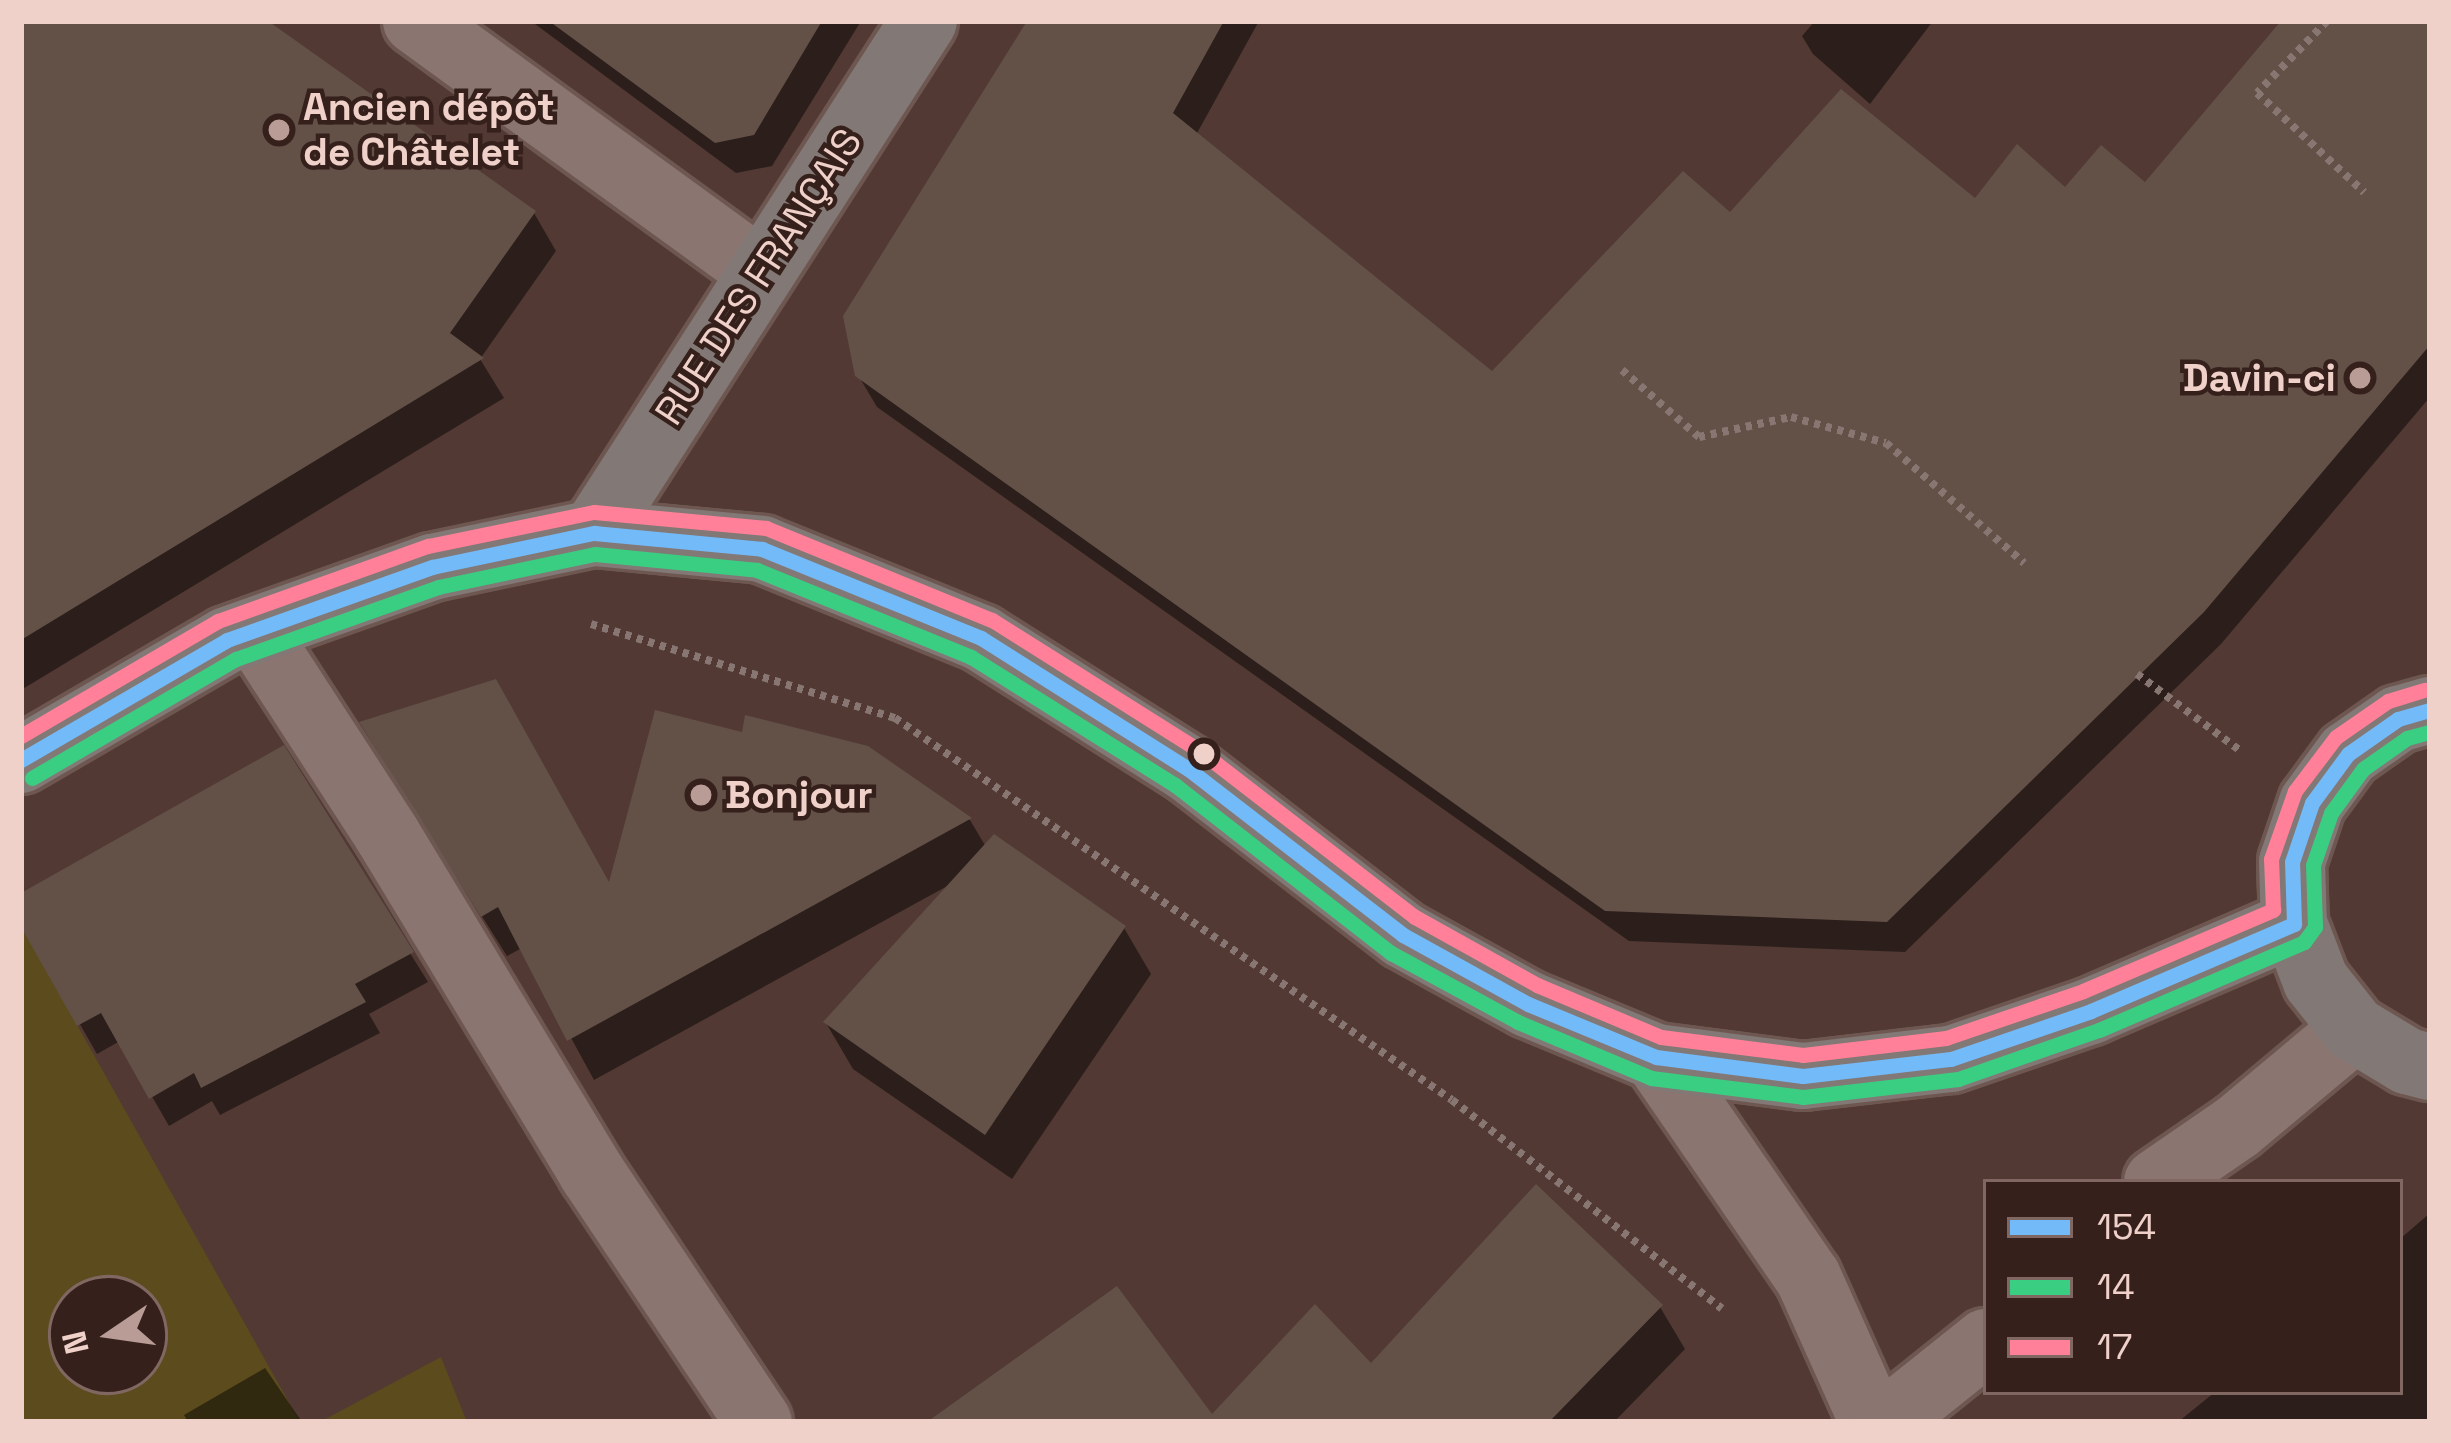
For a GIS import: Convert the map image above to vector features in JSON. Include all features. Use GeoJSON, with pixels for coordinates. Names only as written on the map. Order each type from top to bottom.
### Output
{"type":"FeatureCollection","features":[{"type":"Feature","properties":{"kind":"main road","name":"RUE DES FRANÇAIS"},"geometry":{"type":"LineString","coordinates":[[594,533],[924,21]]}},
{"type":"Feature","properties":{"kind":"main road"},"geometry":{"type":"LineString","coordinates":[[21,760],[227,640],[432,567],[594,533],[762,549],[967,631],[1187,768],[1402,935],[1528,1004],[1656,1057],[1803,1076],[1951,1059],[2091,1011],[2294,924]]}},
{"type":"Feature","properties":{"kind":"main road"},"geometry":{"type":"LineString","coordinates":[[2430,710],[2398,719],[2348,754],[2312,803],[2292,862],[2294,924],[2316,981],[2354,1029],[2407,1061],[2430,1067]]}},
{"type":"Feature","properties":{"kind":"street"},"geometry":{"type":"LineString","coordinates":[[416,21],[760,271]]}},
{"type":"Feature","properties":{"kind":"street"},"geometry":{"type":"LineString","coordinates":[[255,631],[388,836],[592,1173],[759,1422]]}},
{"type":"Feature","properties":{"kind":"street"},"geometry":{"type":"LineString","coordinates":[[2161,1179],[2237,1127],[2354,1029]]}},
{"type":"Feature","properties":{"kind":"street"},"geometry":{"type":"LineString","coordinates":[[1656,1057],[1808,1276],[1873,1422]]}},
{"type":"Feature","properties":{"kind":"street"},"geometry":{"type":"LineString","coordinates":[[1886,1422],[1983,1344]]}},
{"type":"Feature","properties":{"kind":"path"},"geometry":{"type":"LineString","coordinates":[[2327,21],[2257,93],[2364,192]]}},
{"type":"Feature","properties":{"kind":"path"},"geometry":{"type":"LineString","coordinates":[[1622,370],[1700,437],[1791,417],[1886,443],[2024,562]]}},
{"type":"Feature","properties":{"kind":"path"},"geometry":{"type":"LineString","coordinates":[[569,628],[591,624],[895,718],[1452,1100],[1735,1319]]}},
{"type":"Feature","properties":{"kind":"path"},"geometry":{"type":"LineString","coordinates":[[2138,674],[2312,803]]}},
{"type":"Feature","properties":{"kind":"shaded area"},"geometry":{"type":"Polygon","coordinates":[[[21,925],[300,1422],[21,1422],[21,925]]]}},
{"type":"Feature","properties":{"kind":"shaded area"},"geometry":{"type":"Polygon","coordinates":[[[441,1357],[467,1422],[320,1422],[441,1357]]]}},
{"type":"Feature","properties":{"kind":"building"},"geometry":{"type":"Polygon","coordinates":[[[21,21],[268,21],[536,211],[450,333],[484,358],[21,640],[21,21]]]}},
{"type":"Feature","properties":{"kind":"building"},"geometry":{"type":"Polygon","coordinates":[[[549,21],[822,21],[754,135],[715,143],[549,21]]]}},
{"type":"Feature","properties":{"kind":"building"},"geometry":{"type":"Polygon","coordinates":[[[1027,21],[1224,21],[1173,113],[1492,371],[1683,171],[1730,212],[1841,89],[1975,198],[2017,144],[2065,187],[2101,145],[2145,182],[2281,21],[2430,21],[2430,345],[2204,612],[1887,922],[1605,911],[855,376],[843,316],[1027,21]]]}},
{"type":"Feature","properties":{"kind":"building"},"geometry":{"type":"Polygon","coordinates":[[[496,679],[609,882],[655,710],[742,732],[745,715],[868,746],[972,818],[567,1041],[498,907],[481,917],[359,722],[496,679]]]}},
{"type":"Feature","properties":{"kind":"building"},"geometry":{"type":"Polygon","coordinates":[[[284,745],[414,952],[355,984],[366,1002],[201,1088],[194,1073],[149,1099],[101,1013],[77,1026],[21,927],[21,893],[284,745]]]}},
{"type":"Feature","properties":{"kind":"building"},"geometry":{"type":"Polygon","coordinates":[[[994,834],[1126,926],[985,1135],[823,1022],[994,834]]]}},
{"type":"Feature","properties":{"kind":"building"},"geometry":{"type":"Polygon","coordinates":[[[1536,1184],[1663,1305],[1549,1422],[927,1422],[1117,1286],[1212,1414],[1315,1304],[1371,1363],[1536,1184]]]}},
{"type":"Feature","properties":{"kind":"transit line","name":"17"},"geometry":{"type":"LineString","coordinates":[[21,736],[218,621],[428,546],[594,512],[766,528],[992,620],[1200,751],[1415,917],[1537,985],[1661,1037],[1803,1055],[1946,1038],[2083,991],[2273,910],[2271,859],[2295,791],[2336,737],[2388,701],[2424,690]]}},
{"type":"Feature","properties":{"kind":"transit line","name":"154"},"geometry":{"type":"LineString","coordinates":[[21,760],[227,640],[432,567],[594,533],[762,549],[981,638],[1187,768],[1403,935],[1528,1004],[1656,1057],[1803,1076],[1951,1059],[2091,1011],[2294,924]]}},
{"type":"Feature","properties":{"kind":"transit line","name":"14"},"geometry":{"type":"LineString","coordinates":[[32,778],[236,659],[438,587],[595,554],[757,570],[971,657],[1175,785],[1391,953],[1518,1022],[1651,1078],[1803,1097],[1958,1079],[2099,1030],[2304,942],[2315,927],[2313,865],[2331,813],[2363,769],[2407,738],[2430,732]]}},
{"type":"Feature","properties":{"kind":"transit line","name":"154"},"geometry":{"type":"LineString","coordinates":[[2294,924],[2292,862],[2312,803],[2348,754],[2398,719],[2430,710]]}},
{"type":"Feature","properties":{"kind":"place","name":"Ancien dépôt de Châtelet"},"geometry":{"type":"Point","coordinates":[279,130]}},
{"type":"Feature","properties":{"kind":"place","name":"Davin-ci"},"geometry":{"type":"Point","coordinates":[2360,378]}},
{"type":"Feature","properties":{"kind":"place","name":"Bonjour"},"geometry":{"type":"Point","coordinates":[701,795]}}]}
